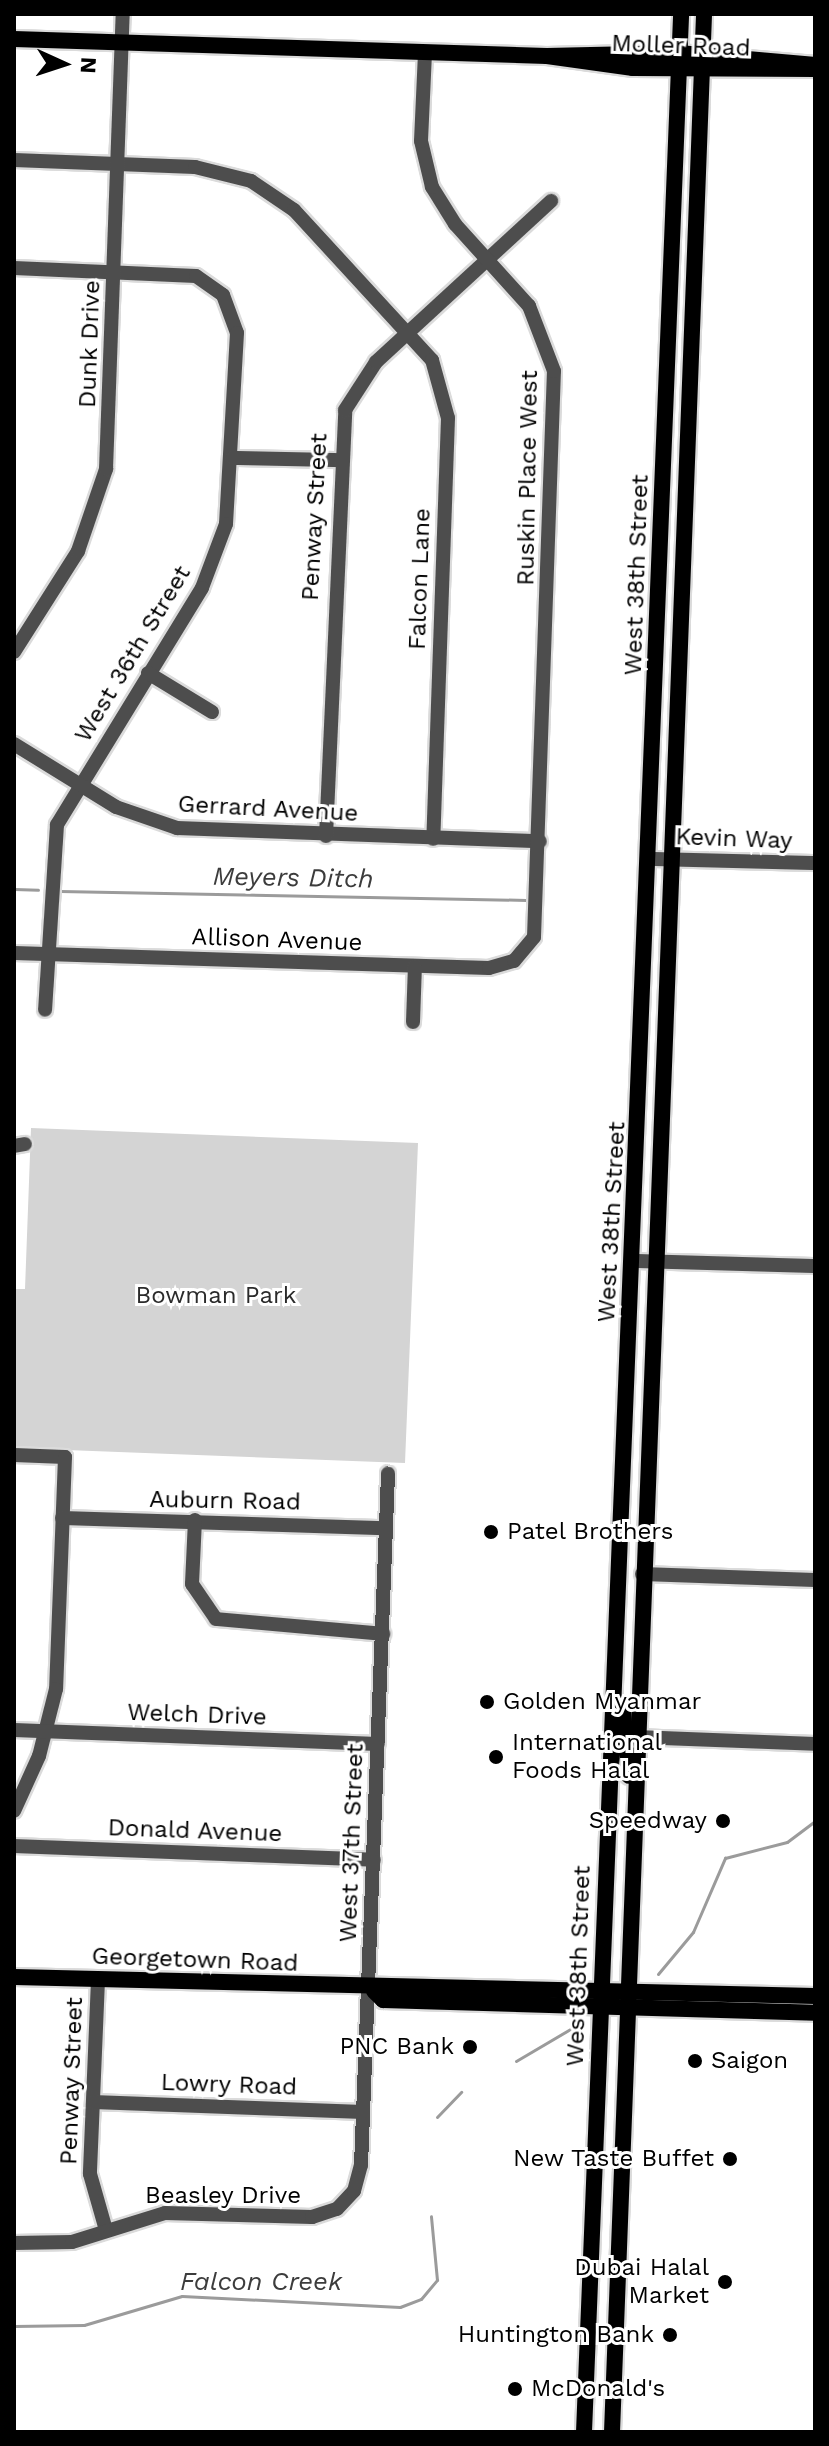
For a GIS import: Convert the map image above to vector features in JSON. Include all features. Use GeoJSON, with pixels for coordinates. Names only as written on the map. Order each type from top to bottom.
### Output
{"type":"FeatureCollection","features":[{"type":"Feature","properties":{"kind":"main road","name":"West 38th Street"},"geometry":{"type":"LineString","coordinates":[[584,2432],[623,1459],[635,1261],[681,14]]}},
{"type":"Feature","properties":{"kind":"main road","name":"West 38th Street"},"geometry":{"type":"LineString","coordinates":[[612,2432],[642,1574],[675,858],[704,14]]}},
{"type":"Feature","properties":{"kind":"main road","name":"Moller Road"},"geometry":{"type":"LineString","coordinates":[[14,39],[547,56],[679,53],[702,62],[815,67]]}},
{"type":"Feature","properties":{"kind":"main road","name":"Moller Road"},"geometry":{"type":"LineString","coordinates":[[547,56],[581,65],[679,70],[702,62]]}},
{"type":"Feature","properties":{"kind":"main road"},"geometry":{"type":"LineString","coordinates":[[670,311],[681,316],[691,377]]}},
{"type":"Feature","properties":{"kind":"main road"},"geometry":{"type":"LineString","coordinates":[[667,404],[678,448],[689,453]]}},
{"type":"Feature","properties":{"kind":"main road"},"geometry":{"type":"LineString","coordinates":[[662,563],[674,602],[683,606]]}},
{"type":"Feature","properties":{"kind":"main road"},"geometry":{"type":"LineString","coordinates":[[623,1459],[630,1567],[642,1574]]}},
{"type":"Feature","properties":{"kind":"main road"},"geometry":{"type":"LineString","coordinates":[[613,1703],[623,1712],[624,1764],[634,1788]]}},
{"type":"Feature","properties":{"kind":"main road","name":"Georgetown Road"},"geometry":{"type":"LineString","coordinates":[[14,1977],[371,1990],[383,1985],[603,1990],[626,2000],[815,2013]]}},
{"type":"Feature","properties":{"kind":"main road","name":"Georgetown Road"},"geometry":{"type":"LineString","coordinates":[[371,1990],[383,2000],[602,2008],[626,2000],[815,1996]]}},
{"type":"Feature","properties":{"kind":"main road"},"geometry":{"type":"LineString","coordinates":[[595,2208],[603,2271],[615,2283]]}},
{"type":"Feature","properties":{"kind":"main road"},"geometry":{"type":"LineString","coordinates":[[591,2287],[604,2301],[604,2370],[613,2389]]}},
{"type":"Feature","properties":{"kind":"street","name":"Dunk Drive"},"geometry":{"type":"LineString","coordinates":[[14,652],[70,564],[101,494],[114,271],[123,14]]}},
{"type":"Feature","properties":{"kind":"street","name":"Ruskin Place West"},"geometry":{"type":"LineString","coordinates":[[425,52],[421,141],[429,178],[444,209],[533,311],[554,371],[539,921],[530,945]]}},
{"type":"Feature","properties":{"kind":"street","name":"Falcon Lane"},"geometry":{"type":"LineString","coordinates":[[14,160],[213,169],[263,187],[294,210],[408,333],[440,375],[448,418],[433,839]]}},
{"type":"Feature","properties":{"kind":"street","name":"Penway Street"},"geometry":{"type":"LineString","coordinates":[[326,836],[338,460],[354,390],[408,333],[551,201]]}},
{"type":"Feature","properties":{"kind":"street"},"geometry":{"type":"LineString","coordinates":[[14,268],[114,271]]}},
{"type":"Feature","properties":{"kind":"street","name":"West 36th Street"},"geometry":{"type":"LineString","coordinates":[[45,1010],[52,844],[80,785],[213,565],[233,458],[234,315],[223,295],[196,276],[114,271]]}},
{"type":"Feature","properties":{"kind":"street"},"geometry":{"type":"LineString","coordinates":[[233,458],[338,460]]}},
{"type":"Feature","properties":{"kind":"street"},"geometry":{"type":"LineString","coordinates":[[148,673],[212,712]]}},
{"type":"Feature","properties":{"kind":"street","name":"Gerrard Avenue"},"geometry":{"type":"LineString","coordinates":[[14,744],[80,785],[177,828],[326,836],[540,841]]}},
{"type":"Feature","properties":{"kind":"street","name":"Kevin Way"},"geometry":{"type":"LineString","coordinates":[[651,859],[815,863]]}},
{"type":"Feature","properties":{"kind":"street","name":"Allison Avenue"},"geometry":{"type":"LineString","coordinates":[[14,953],[493,968],[530,945]]}},
{"type":"Feature","properties":{"kind":"street"},"geometry":{"type":"LineString","coordinates":[[413,1022],[415,966]]}},
{"type":"Feature","properties":{"kind":"street"},"geometry":{"type":"LineString","coordinates":[[635,1261],[815,1266]]}},
{"type":"Feature","properties":{"kind":"street"},"geometry":{"type":"LineString","coordinates":[[14,1455],[65,1457],[47,1732],[14,1811]]}},
{"type":"Feature","properties":{"kind":"street","name":"West 37th Street"},"geometry":{"type":"LineString","coordinates":[[340,2207],[359,2180],[371,1990],[388,1474]]}},
{"type":"Feature","properties":{"kind":"street","name":"Auburn Road"},"geometry":{"type":"LineString","coordinates":[[62,1518],[386,1528]]}},
{"type":"Feature","properties":{"kind":"street"},"geometry":{"type":"LineString","coordinates":[[195,1520],[192,1584],[216,1619],[236,1627],[383,1634]]}},
{"type":"Feature","properties":{"kind":"street"},"geometry":{"type":"LineString","coordinates":[[642,1574],[815,1580]]}},
{"type":"Feature","properties":{"kind":"street","name":"Welch Drive"},"geometry":{"type":"LineString","coordinates":[[14,1730],[378,1744]]}},
{"type":"Feature","properties":{"kind":"street"},"geometry":{"type":"LineString","coordinates":[[636,1737],[815,1744]]}},
{"type":"Feature","properties":{"kind":"street","name":"Donald Avenue"},"geometry":{"type":"LineString","coordinates":[[14,1846],[374,1860]]}},
{"type":"Feature","properties":{"kind":"street","name":"Penway Street"},"geometry":{"type":"LineString","coordinates":[[98,1980],[91,2180],[106,2230]]}},
{"type":"Feature","properties":{"kind":"street","name":"Lowry Road"},"geometry":{"type":"LineString","coordinates":[[93,2102],[363,2112]]}},
{"type":"Feature","properties":{"kind":"street","name":"Beasley Drive"},"geometry":{"type":"LineString","coordinates":[[14,2243],[61,2244],[165,2213],[312,2217],[340,2207]]}},
{"type":"Feature","properties":{"kind":"green space","name":"Bowman Park"},"geometry":{"type":"Polygon","coordinates":[[[31,1128],[418,1143],[405,1463],[14,1448],[14,1289],[25,1289],[31,1128]]]}},
{"type":"Feature","properties":{"kind":"waterway","name":"Meyers Ditch"},"geometry":{"type":"LineString","coordinates":[[14,889],[38,890]]}},
{"type":"Feature","properties":{"kind":"waterway","name":"Meyers Ditch"},"geometry":{"type":"LineString","coordinates":[[60,891],[526,900]]}},
{"type":"Feature","properties":{"kind":"waterway","name":"Falcon Creek"},"geometry":{"type":"LineString","coordinates":[[658,1974],[693,1932],[725,1858],[787,1842],[815,1821]]}},
{"type":"Feature","properties":{"kind":"waterway","name":"Falcon Creek"},"geometry":{"type":"LineString","coordinates":[[516,2061],[572,2028]]}},
{"type":"Feature","properties":{"kind":"waterway","name":"Falcon Creek"},"geometry":{"type":"LineString","coordinates":[[437,2117],[461,2092]]}},
{"type":"Feature","properties":{"kind":"waterway","name":"Falcon Creek"},"geometry":{"type":"LineString","coordinates":[[14,2326],[84,2325],[182,2296],[400,2307],[421,2299],[437,2280],[431,2216]]}},
{"type":"Feature","properties":{"kind":"place","name":"Patel Brothers"},"geometry":{"type":"Point","coordinates":[491,1532]}},
{"type":"Feature","properties":{"kind":"place","name":"Golden Myanmar"},"geometry":{"type":"Point","coordinates":[487,1702]}},
{"type":"Feature","properties":{"kind":"place","name":"International Foods Halal"},"geometry":{"type":"Point","coordinates":[496,1757]}},
{"type":"Feature","properties":{"kind":"place","name":"Speedway"},"geometry":{"type":"Point","coordinates":[723,1821]}},
{"type":"Feature","properties":{"kind":"place","name":"PNC Bank"},"geometry":{"type":"Point","coordinates":[470,2047]}},
{"type":"Feature","properties":{"kind":"place","name":"Saigon"},"geometry":{"type":"Point","coordinates":[695,2061]}},
{"type":"Feature","properties":{"kind":"place","name":"New Taste Buffet"},"geometry":{"type":"Point","coordinates":[730,2159]}},
{"type":"Feature","properties":{"kind":"place","name":"Dubai Halal Market"},"geometry":{"type":"Point","coordinates":[725,2282]}},
{"type":"Feature","properties":{"kind":"place","name":"Huntington Bank"},"geometry":{"type":"Point","coordinates":[670,2335]}},
{"type":"Feature","properties":{"kind":"place","name":"McDonald's"},"geometry":{"type":"Point","coordinates":[515,2389]}}]}
